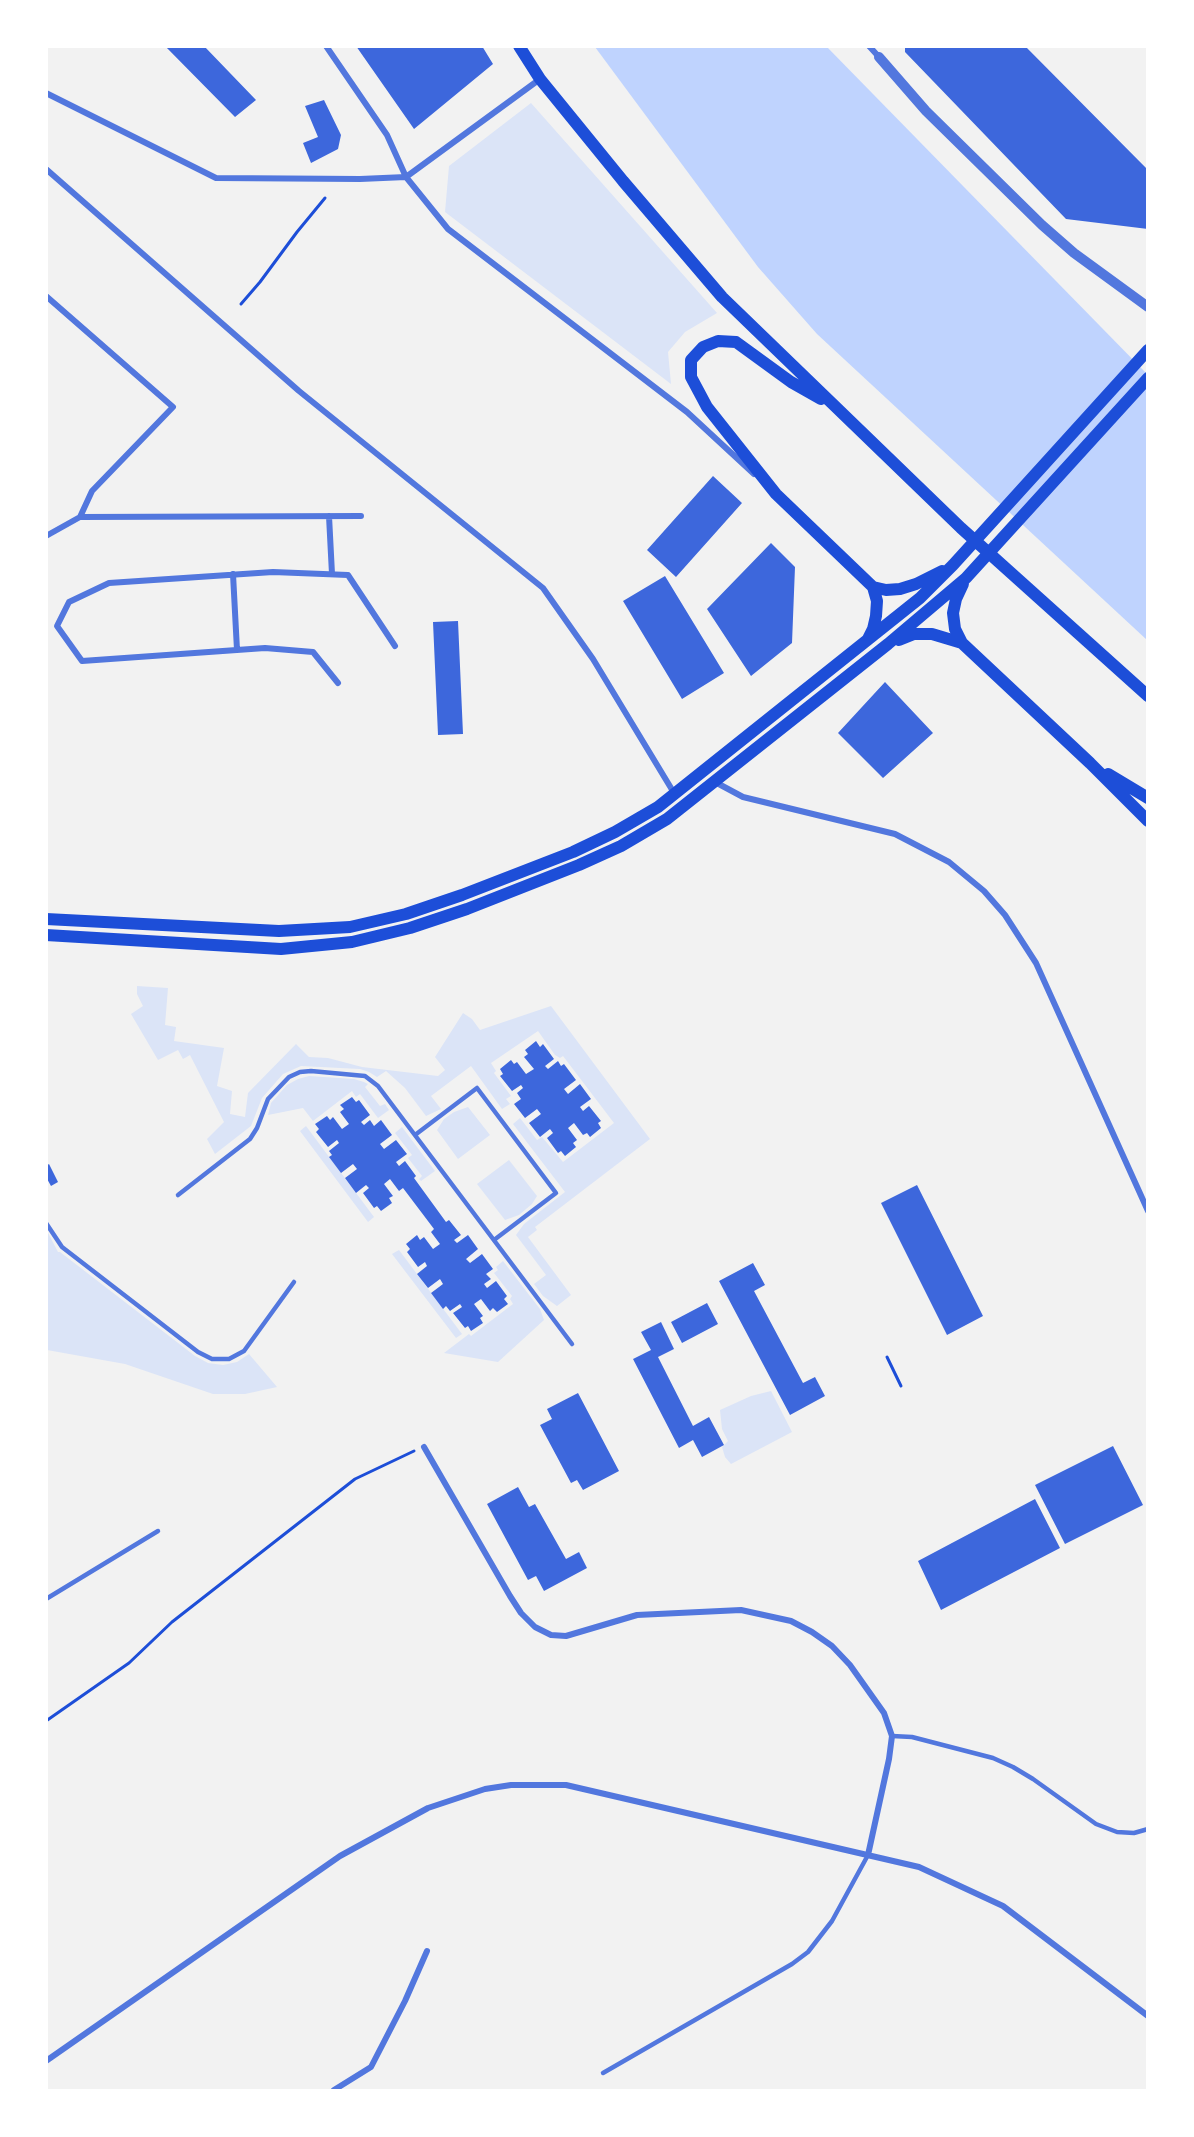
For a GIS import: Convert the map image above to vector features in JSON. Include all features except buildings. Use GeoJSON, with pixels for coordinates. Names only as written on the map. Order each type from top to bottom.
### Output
{"type":"FeatureCollection","features":[{"type":"Feature","properties":{"kind":"main road"},"geometry":{"type":"LineString","coordinates":[[519,46],[540,79],[622,181],[722,297],[961,528],[1148,696]]}},
{"type":"Feature","properties":{"kind":"main road"},"geometry":{"type":"LineString","coordinates":[[834,406],[791,382],[736,342],[718,340],[703,347],[691,360],[691,377],[707,407],[776,494],[873,587],[877,601],[876,616],[866,643]]}},
{"type":"Feature","properties":{"kind":"main road"},"geometry":{"type":"LineString","coordinates":[[46,919],[279,931],[350,927],[406,914],[462,895],[573,852],[615,832],[658,807],[675,794],[920,598],[954,564],[1148,351]]}},
{"type":"Feature","properties":{"kind":"main road"},"geometry":{"type":"LineString","coordinates":[[46,935],[282,949],[352,942],[410,928],[467,909],[621,846],[667,819],[715,782],[888,644],[966,578],[1148,378]]}},
{"type":"Feature","properties":{"kind":"main road"},"geometry":{"type":"LineString","coordinates":[[873,587],[886,590],[900,589],[916,584],[954,564]]}},
{"type":"Feature","properties":{"kind":"main road"},"geometry":{"type":"LineString","coordinates":[[966,578],[956,599],[953,613],[955,628],[962,643],[1090,763],[1148,821]]}},
{"type":"Feature","properties":{"kind":"main road"},"geometry":{"type":"LineString","coordinates":[[888,644],[914,634],[932,634],[962,643]]}},
{"type":"Feature","properties":{"kind":"main road"},"geometry":{"type":"LineString","coordinates":[[1132,682],[1148,705]]}},
{"type":"Feature","properties":{"kind":"main road"},"geometry":{"type":"LineString","coordinates":[[1090,763],[1148,798]]}},
{"type":"Feature","properties":{"kind":"street"},"geometry":{"type":"LineString","coordinates":[[326,46],[387,135],[406,177],[448,229],[687,412],[776,494]]}},
{"type":"Feature","properties":{"kind":"street"},"geometry":{"type":"LineString","coordinates":[[869,46],[877,52],[926,111],[1042,225],[1074,253],[1148,307]]}},
{"type":"Feature","properties":{"kind":"street"},"geometry":{"type":"LineString","coordinates":[[46,93],[216,178],[360,179],[406,177],[540,79]]}},
{"type":"Feature","properties":{"kind":"street"},"geometry":{"type":"LineString","coordinates":[[46,170],[299,391],[543,588],[593,659],[675,794]]}},
{"type":"Feature","properties":{"kind":"street"},"geometry":{"type":"LineString","coordinates":[[46,296],[173,407],[92,491],[80,518]]}},
{"type":"Feature","properties":{"kind":"street"},"geometry":{"type":"LineString","coordinates":[[328,516],[332,574]]}},
{"type":"Feature","properties":{"kind":"street"},"geometry":{"type":"LineString","coordinates":[[46,536],[80,518],[361,516]]}},
{"type":"Feature","properties":{"kind":"street"},"geometry":{"type":"LineString","coordinates":[[338,683],[313,652],[265,648],[82,661],[57,626],[69,602],[110,583],[273,572],[332,574],[348,575],[395,646]]}},
{"type":"Feature","properties":{"kind":"street"},"geometry":{"type":"LineString","coordinates":[[233,574],[237,650]]}},
{"type":"Feature","properties":{"kind":"street"},"geometry":{"type":"LineString","coordinates":[[715,782],[743,797],[896,834],[949,862],[984,891],[1005,915],[1036,963],[1148,1210]]}},
{"type":"Feature","properties":{"kind":"street"},"geometry":{"type":"LineString","coordinates":[[424,1447],[521,1613],[535,1627],[550,1635],[566,1636],[637,1615],[741,1610],[791,1621],[832,1646],[850,1665],[884,1713],[892,1736],[868,1855]]}},
{"type":"Feature","properties":{"kind":"street"},"geometry":{"type":"LineString","coordinates":[[46,2061],[340,1856],[428,1808],[485,1789],[511,1785],[566,1785],[918,1867],[1003,1906],[1148,2016]]}},
{"type":"Feature","properties":{"kind":"street"},"geometry":{"type":"LineString","coordinates":[[334,2091],[371,2067],[405,2001],[427,1951]]}},
{"type":"Feature","properties":{"kind":"lane"},"geometry":{"type":"LineString","coordinates":[[178,1195],[250,1139],[257,1128],[268,1099],[284,1081],[300,1072],[310,1071],[365,1076],[378,1086],[572,1344]]}},
{"type":"Feature","properties":{"kind":"lane"},"geometry":{"type":"LineString","coordinates":[[415,1135],[477,1088],[549,1183],[556,1193],[494,1240]]}},
{"type":"Feature","properties":{"kind":"lane"},"geometry":{"type":"LineString","coordinates":[[46,1222],[62,1247],[207,1358],[230,1359],[244,1351],[294,1282]]}},
{"type":"Feature","properties":{"kind":"lane"},"geometry":{"type":"LineString","coordinates":[[46,1599],[158,1531]]}},
{"type":"Feature","properties":{"kind":"lane"},"geometry":{"type":"LineString","coordinates":[[892,1736],[912,1737],[993,1758],[1033,1779],[1096,1824],[1117,1832],[1134,1833],[1148,1829]]}},
{"type":"Feature","properties":{"kind":"lane"},"geometry":{"type":"LineString","coordinates":[[603,2073],[792,1964],[808,1952],[832,1921],[868,1855]]}},
{"type":"Feature","properties":{"kind":"path"},"geometry":{"type":"LineString","coordinates":[[241,304],[324,198]]}},
{"type":"Feature","properties":{"kind":"path"},"geometry":{"type":"LineString","coordinates":[[886,1357],[902,1386]]}},
{"type":"Feature","properties":{"kind":"path"},"geometry":{"type":"LineString","coordinates":[[46,1721],[129,1662],[172,1622],[355,1479],[424,1447]]}},
{"type":"Feature","properties":{"kind":"shaded area"},"geometry":{"type":"Polygon","coordinates":[[[531,103],[717,313],[685,332],[668,352],[671,384],[445,212],[449,166],[531,103]]]}},
{"type":"Feature","properties":{"kind":"shaded area"},"geometry":{"type":"Polygon","coordinates":[[[137,986],[168,988],[165,1025],[176,1027],[174,1041],[224,1048],[217,1086],[232,1091],[230,1114],[245,1117],[248,1093],[296,1044],[309,1057],[328,1058],[362,1067],[438,1076],[445,1070],[435,1057],[463,1013],[472,1019],[480,1030],[551,1006],[650,1139],[535,1227],[537,1230],[528,1237],[571,1295],[557,1306],[543,1296],[534,1284],[546,1275],[516,1235],[524,1224],[565,1192],[513,1124],[520,1118],[537,1140],[542,1137],[563,1162],[614,1123],[563,1056],[560,1058],[555,1055],[538,1031],[491,1063],[496,1071],[494,1073],[511,1096],[506,1099],[510,1104],[502,1109],[471,1066],[431,1096],[441,1109],[426,1116],[405,1088],[386,1071],[377,1077],[360,1069],[301,1066],[283,1074],[262,1098],[251,1126],[215,1154],[207,1139],[224,1122],[190,1055],[183,1059],[178,1050],[158,1060],[131,1014],[143,1006],[137,994],[137,986]]]}},
{"type":"Feature","properties":{"kind":"shaded area"},"geometry":{"type":"Polygon","coordinates":[[[309,1076],[354,1079],[364,1082],[368,1084],[365,1087],[380,1106],[385,1104],[389,1110],[378,1118],[360,1094],[356,1097],[352,1091],[313,1121],[303,1108],[268,1115],[271,1103],[287,1085],[309,1076]]]}},
{"type":"Feature","properties":{"kind":"shaded area"},"geometry":{"type":"Polygon","coordinates":[[[468,1107],[490,1135],[458,1159],[437,1130],[444,1119],[468,1107]]]}},
{"type":"Feature","properties":{"kind":"shaded area"},"geometry":{"type":"Polygon","coordinates":[[[306,1126],[374,1217],[368,1222],[300,1131],[306,1126]]]}},
{"type":"Feature","properties":{"kind":"shaded area"},"geometry":{"type":"Polygon","coordinates":[[[402,1127],[435,1171],[421,1181],[419,1179],[422,1176],[408,1158],[412,1155],[395,1133],[402,1127]]]}},
{"type":"Feature","properties":{"kind":"shaded area"},"geometry":{"type":"Polygon","coordinates":[[[509,1160],[537,1196],[532,1204],[519,1215],[505,1220],[477,1184],[509,1160]]]}},
{"type":"Feature","properties":{"kind":"shaded area"},"geometry":{"type":"Polygon","coordinates":[[[47,1231],[58,1252],[195,1356],[208,1363],[223,1365],[237,1362],[249,1354],[277,1387],[245,1394],[213,1394],[125,1364],[47,1350],[47,1231]]]}},
{"type":"Feature","properties":{"kind":"shaded area"},"geometry":{"type":"Polygon","coordinates":[[[399,1250],[462,1334],[456,1338],[392,1254],[399,1250]]]}},
{"type":"Feature","properties":{"kind":"shaded area"},"geometry":{"type":"Polygon","coordinates":[[[503,1261],[540,1309],[544,1320],[498,1362],[444,1353],[513,1304],[510,1299],[512,1296],[494,1273],[498,1270],[496,1267],[503,1261]]]}},
{"type":"Feature","properties":{"kind":"shaded area"},"geometry":{"type":"Polygon","coordinates":[[[771,1391],[792,1432],[731,1464],[725,1457],[722,1447],[728,1441],[722,1429],[720,1410],[751,1396],[771,1391]]]}},
{"type":"Feature","properties":{"kind":"water"},"geometry":{"type":"Polygon","coordinates":[[[595,47],[827,47],[1147,374],[1147,640],[817,334],[758,267],[595,47]]]}}]}
